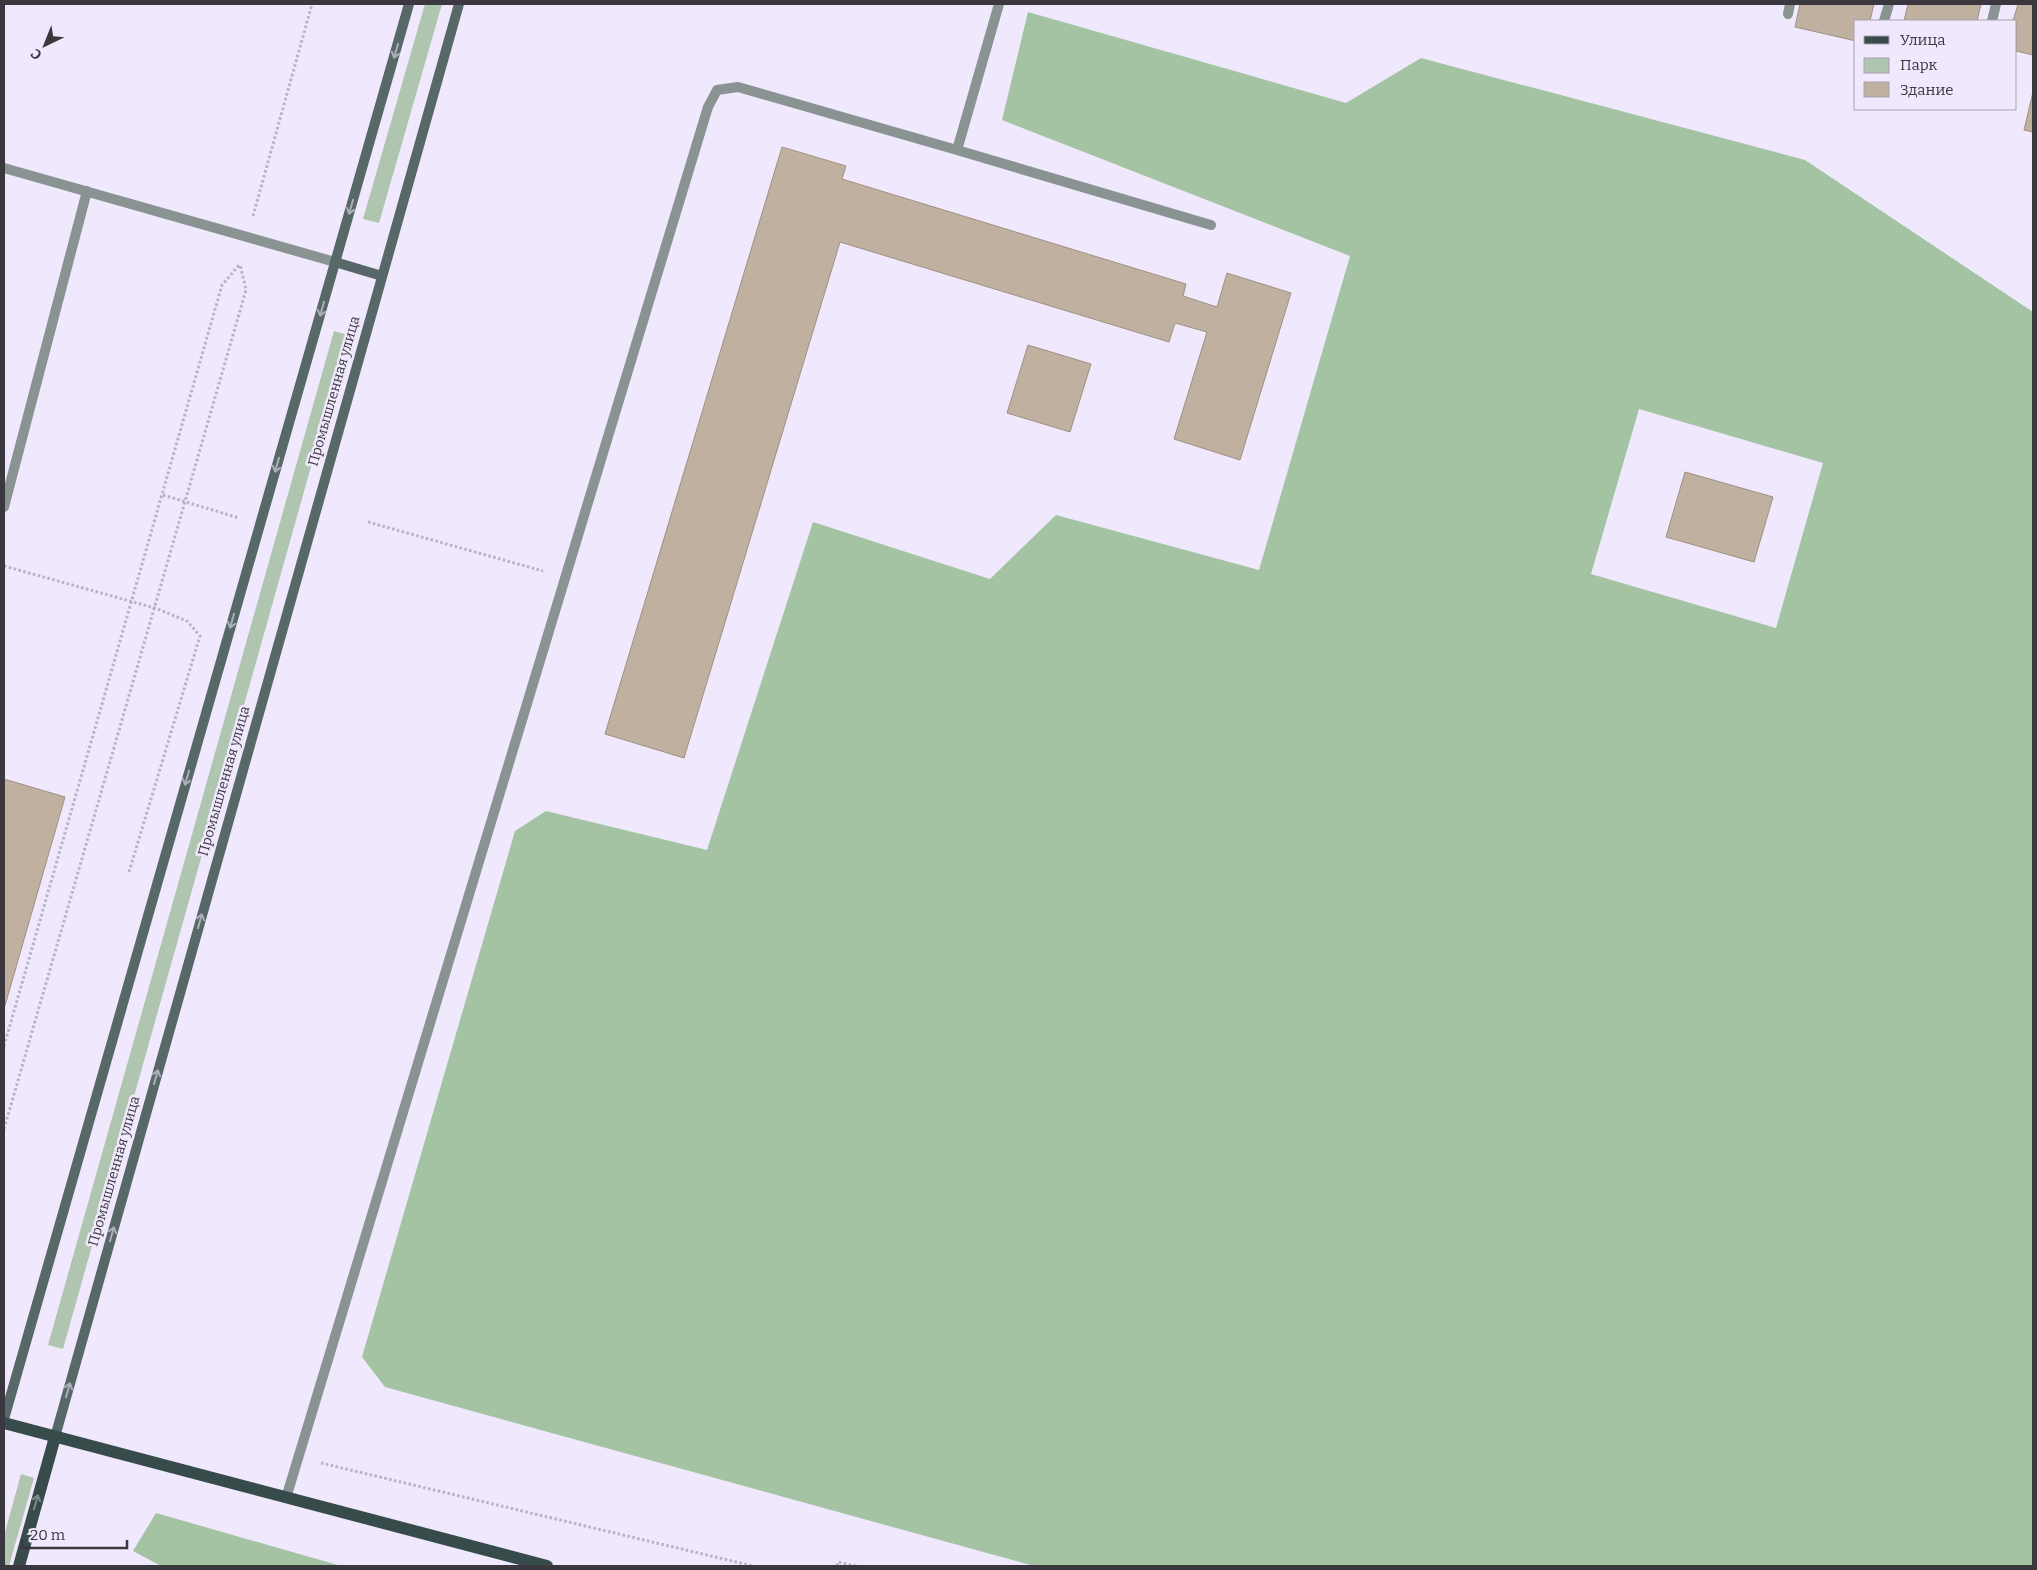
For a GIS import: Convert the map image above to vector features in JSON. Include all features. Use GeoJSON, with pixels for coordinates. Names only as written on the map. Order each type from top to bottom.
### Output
{"type":"FeatureCollection","features":[{"type":"Feature","properties":{"kind":"main road"},"geometry":{"type":"LineString","coordinates":[[4,1424],[547,1566]]}},
{"type":"Feature","properties":{"kind":"main road","name":"Промышленная улица"},"geometry":{"type":"LineString","coordinates":[[18,1566],[55,1437]]}},
{"type":"Feature","properties":{"kind":"street"},"geometry":{"type":"LineString","coordinates":[[4,1419],[409,4]]}},
{"type":"Feature","properties":{"kind":"street","name":"Промышленная улица"},"geometry":{"type":"LineString","coordinates":[[55,1437],[459,4]]}},
{"type":"Feature","properties":{"kind":"street"},"geometry":{"type":"LineString","coordinates":[[335,262],[382,276]]}},
{"type":"Feature","properties":{"kind":"lane"},"geometry":{"type":"LineString","coordinates":[[957,150],[998,4]]}},
{"type":"Feature","properties":{"kind":"lane"},"geometry":{"type":"LineString","coordinates":[[1884,20],[1889,4]]}},
{"type":"Feature","properties":{"kind":"lane"},"geometry":{"type":"LineString","coordinates":[[1992,20],[1996,4]]}},
{"type":"Feature","properties":{"kind":"lane"},"geometry":{"type":"LineString","coordinates":[[286,1498],[564,577],[708,107],[717,90],[738,88],[1211,225]]}},
{"type":"Feature","properties":{"kind":"lane"},"geometry":{"type":"LineString","coordinates":[[4,168],[335,262]]}},
{"type":"Feature","properties":{"kind":"lane"},"geometry":{"type":"LineString","coordinates":[[4,507],[87,191]]}},
{"type":"Feature","properties":{"kind":"path"},"geometry":{"type":"LineString","coordinates":[[252,219],[312,4]]}},
{"type":"Feature","properties":{"kind":"path"},"geometry":{"type":"LineString","coordinates":[[4,1046],[222,285],[240,264],[246,290],[4,1129]]}},
{"type":"Feature","properties":{"kind":"path"},"geometry":{"type":"LineString","coordinates":[[163,495],[242,519]]}},
{"type":"Feature","properties":{"kind":"path"},"geometry":{"type":"LineString","coordinates":[[368,522],[564,577]]}},
{"type":"Feature","properties":{"kind":"path"},"geometry":{"type":"LineString","coordinates":[[4,566],[155,608],[187,621],[200,636],[129,872]]}},
{"type":"Feature","properties":{"kind":"path"},"geometry":{"type":"LineString","coordinates":[[299,1458],[753,1566]]}},
{"type":"Feature","properties":{"kind":"path"},"geometry":{"type":"LineString","coordinates":[[837,1566],[838,1562],[856,1566]]}},
{"type":"Feature","properties":{"kind":"green space"},"geometry":{"type":"Polygon","coordinates":[[[425,4],[442,4],[379,223],[363,219],[425,4]]]}},
{"type":"Feature","properties":{"kind":"green space"},"geometry":{"type":"Polygon","coordinates":[[[1028,12],[1346,103],[1421,58],[1805,160],[2033,312],[2033,1566],[1034,1566],[385,1387],[362,1357],[515,831],[546,811],[707,850],[813,522],[990,579],[1056,515],[1259,570],[1350,256],[1002,120],[1028,12]],[[1639,409],[1591,574],[1776,628],[1823,463],[1639,409]]]}},
{"type":"Feature","properties":{"kind":"green space"},"geometry":{"type":"Polygon","coordinates":[[[334,331],[348,335],[63,1349],[48,1345],[334,331]]]}},
{"type":"Feature","properties":{"kind":"green space"},"geometry":{"type":"Polygon","coordinates":[[[21,1474],[34,1478],[9,1566],[4,1566],[4,1536],[21,1474]]]}},
{"type":"Feature","properties":{"kind":"green space"},"geometry":{"type":"Polygon","coordinates":[[[156,1513],[341,1566],[161,1566],[133,1551],[156,1513]]]}},
{"type":"Feature","properties":{"kind":"building"},"geometry":{"type":"Polygon","coordinates":[[[1800,4],[1874,4],[1870,20],[1854,20],[1854,41],[1795,27],[1800,4]]]}},
{"type":"Feature","properties":{"kind":"building"},"geometry":{"type":"Polygon","coordinates":[[[1908,4],[1981,4],[1977,20],[1904,20],[1908,4]]]}},
{"type":"Feature","properties":{"kind":"building"},"geometry":{"type":"Polygon","coordinates":[[[2018,4],[2033,4],[2033,55],[2017,51],[2017,20],[2013,20],[2018,4]]]}},
{"type":"Feature","properties":{"kind":"building"},"geometry":{"type":"Polygon","coordinates":[[[2033,92],[2033,132],[2024,130],[2033,92]]]}},
{"type":"Feature","properties":{"kind":"building"},"geometry":{"type":"Polygon","coordinates":[[[782,147],[846,166],[842,179],[1186,284],[1183,296],[1217,307],[1227,273],[1291,293],[1240,460],[1174,439],[1207,332],[1175,323],[1169,342],[840,242],[684,758],[605,734],[782,147]]]}},
{"type":"Feature","properties":{"kind":"building"},"geometry":{"type":"Polygon","coordinates":[[[1028,345],[1091,364],[1070,432],[1007,413],[1028,345]]]}},
{"type":"Feature","properties":{"kind":"building"},"geometry":{"type":"Polygon","coordinates":[[[1685,472],[1773,497],[1754,562],[1666,537],[1685,472]]]}},
{"type":"Feature","properties":{"kind":"building"},"geometry":{"type":"Polygon","coordinates":[[[4,779],[65,797],[4,1009],[4,779]]]}}]}
